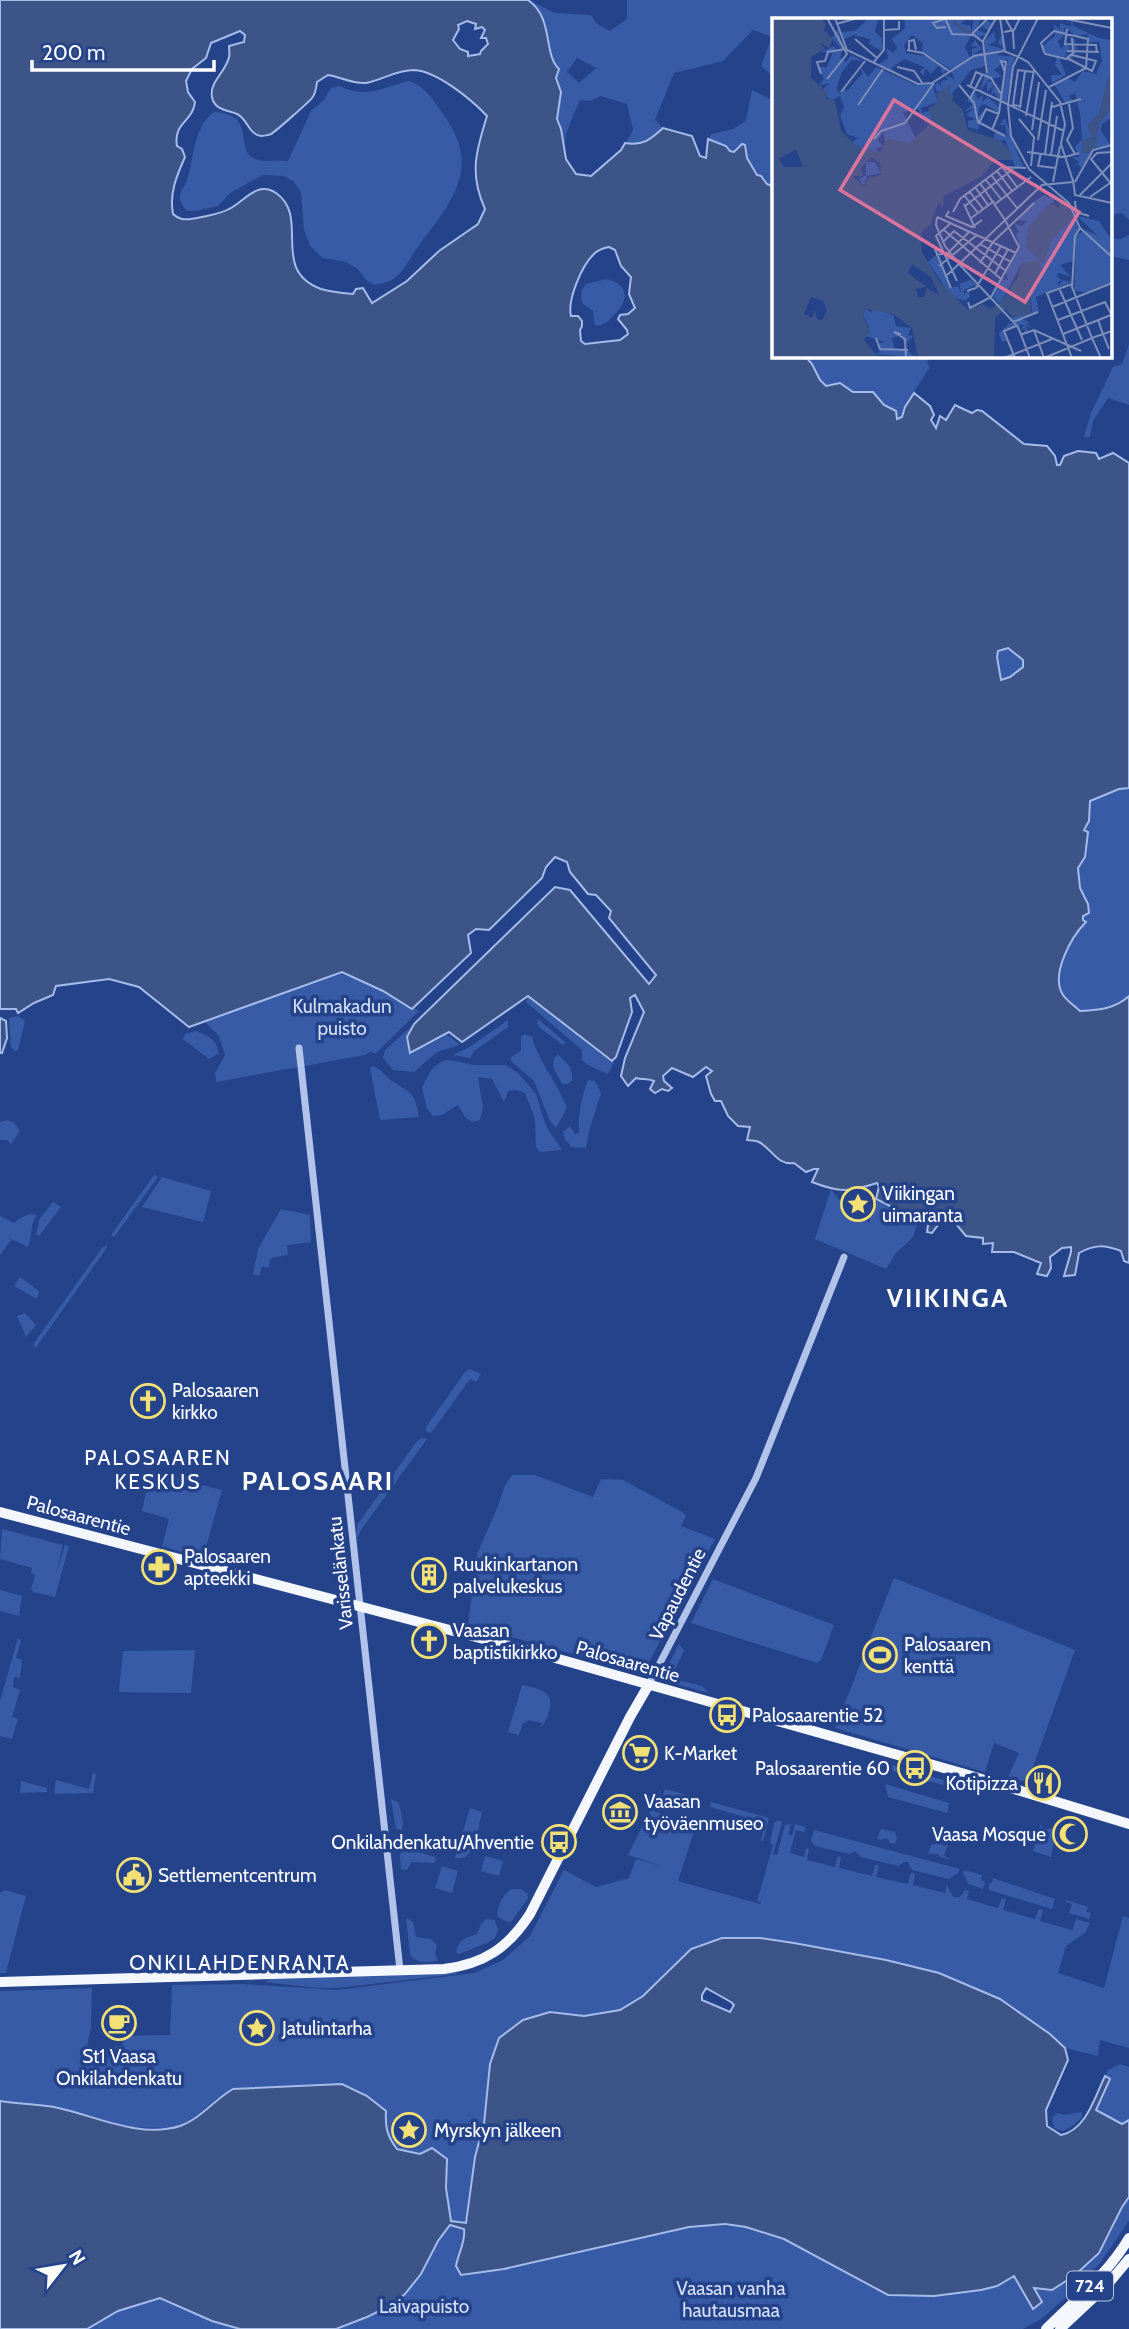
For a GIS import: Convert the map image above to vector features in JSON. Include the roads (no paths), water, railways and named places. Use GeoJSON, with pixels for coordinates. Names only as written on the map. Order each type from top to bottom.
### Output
{"type":"FeatureCollection","features":[{"type":"Feature","properties":{"kind":"main road","name":"Palosaarentie"},"geometry":{"type":"LineString","coordinates":[[0,1512],[541,1654],[1126,1822]]}},
{"type":"Feature","properties":{"kind":"main road","name":"Vapaudentie"},"geometry":{"type":"LineString","coordinates":[[0,1982],[444,1969],[471,1964],[496,1952],[520,1929],[530,1914],[648,1686]]}},
{"type":"Feature","properties":{"kind":"main road","name":"724"},"geometry":{"type":"LineString","coordinates":[[1046,2329],[1099,2278],[1129,2238]]}},
{"type":"Feature","properties":{"kind":"main road","name":"724"},"geometry":{"type":"LineString","coordinates":[[1061,2328],[1108,2284],[1129,2259]]}},
{"type":"Feature","properties":{"kind":"street","name":"Varisselänkatu"},"geometry":{"type":"LineString","coordinates":[[299,1048],[400,1970]]}},
{"type":"Feature","properties":{"kind":"street","name":"Vapaudentie"},"geometry":{"type":"LineString","coordinates":[[648,1686],[757,1478],[844,1257]]}},
{"type":"Feature","properties":{"kind":"place","name":"Viikingan uimaranta"},"geometry":{"type":"Point","coordinates":[858,1204]}},
{"type":"Feature","properties":{"kind":"place","name":"Palosaaren kirkko"},"geometry":{"type":"Point","coordinates":[148,1401]}},
{"type":"Feature","properties":{"kind":"place","name":"Palosaaren apteekki"},"geometry":{"type":"Point","coordinates":[159,1567]}},
{"type":"Feature","properties":{"kind":"place","name":"Ruukinkartanon palvelukeskus"},"geometry":{"type":"Point","coordinates":[429,1575]}},
{"type":"Feature","properties":{"kind":"place","name":"Vaasan baptistikirkko"},"geometry":{"type":"Point","coordinates":[429,1641]}},
{"type":"Feature","properties":{"kind":"place","name":"Palosaaren kenttä"},"geometry":{"type":"Point","coordinates":[880,1655]}},
{"type":"Feature","properties":{"kind":"place","name":"Palosaarentie 52"},"geometry":{"type":"Point","coordinates":[727,1715]}},
{"type":"Feature","properties":{"kind":"place","name":"K-Market"},"geometry":{"type":"Point","coordinates":[640,1753]}},
{"type":"Feature","properties":{"kind":"place","name":"Palosaarentie 60"},"geometry":{"type":"Point","coordinates":[915,1768]}},
{"type":"Feature","properties":{"kind":"place","name":"Kotipizza"},"geometry":{"type":"Point","coordinates":[1043,1783]}},
{"type":"Feature","properties":{"kind":"place","name":"Vaasan työväenmuseo"},"geometry":{"type":"Point","coordinates":[620,1812]}},
{"type":"Feature","properties":{"kind":"place","name":"Vaasa Mosque"},"geometry":{"type":"Point","coordinates":[1070,1834]}},
{"type":"Feature","properties":{"kind":"place","name":"Onkilahdenkatu/Ahventie"},"geometry":{"type":"Point","coordinates":[559,1842]}},
{"type":"Feature","properties":{"kind":"place","name":"Settlementcentrum"},"geometry":{"type":"Point","coordinates":[134,1875]}},
{"type":"Feature","properties":{"kind":"place","name":"St1 Vaasa Onkilahdenkatu"},"geometry":{"type":"Point","coordinates":[119,2023]}},
{"type":"Feature","properties":{"kind":"place","name":"Jatulintarha"},"geometry":{"type":"Point","coordinates":[257,2028]}},
{"type":"Feature","properties":{"kind":"place","name":"Myrskyn jälkeen"},"geometry":{"type":"Point","coordinates":[409,2130]}},
{"type":"Feature","properties":{"kind":"district","name":"VIIKINGA"},"geometry":{"type":"Point","coordinates":[948,1298]}},
{"type":"Feature","properties":{"kind":"district","name":"PALOSAAREN KESKUS"},"geometry":{"type":"Point","coordinates":[158,1470]}},
{"type":"Feature","properties":{"kind":"district","name":"PALOSAARI"},"geometry":{"type":"Point","coordinates":[318,1481]}},
{"type":"Feature","properties":{"kind":"district","name":"ONKILAHDENRANTA"},"geometry":{"type":"Point","coordinates":[240,1963]}},
{"type":"Feature","properties":{"kind":"park label","name":"Kulmakadun puisto"},"geometry":{"type":"Point","coordinates":[342,1017]}},
{"type":"Feature","properties":{"kind":"park label","name":"Vaasan vanha hautausmaa"},"geometry":{"type":"Point","coordinates":[731,2299]}},
{"type":"Feature","properties":{"kind":"park label","name":"Laivapuisto"},"geometry":{"type":"Point","coordinates":[424,2306]}}]}
